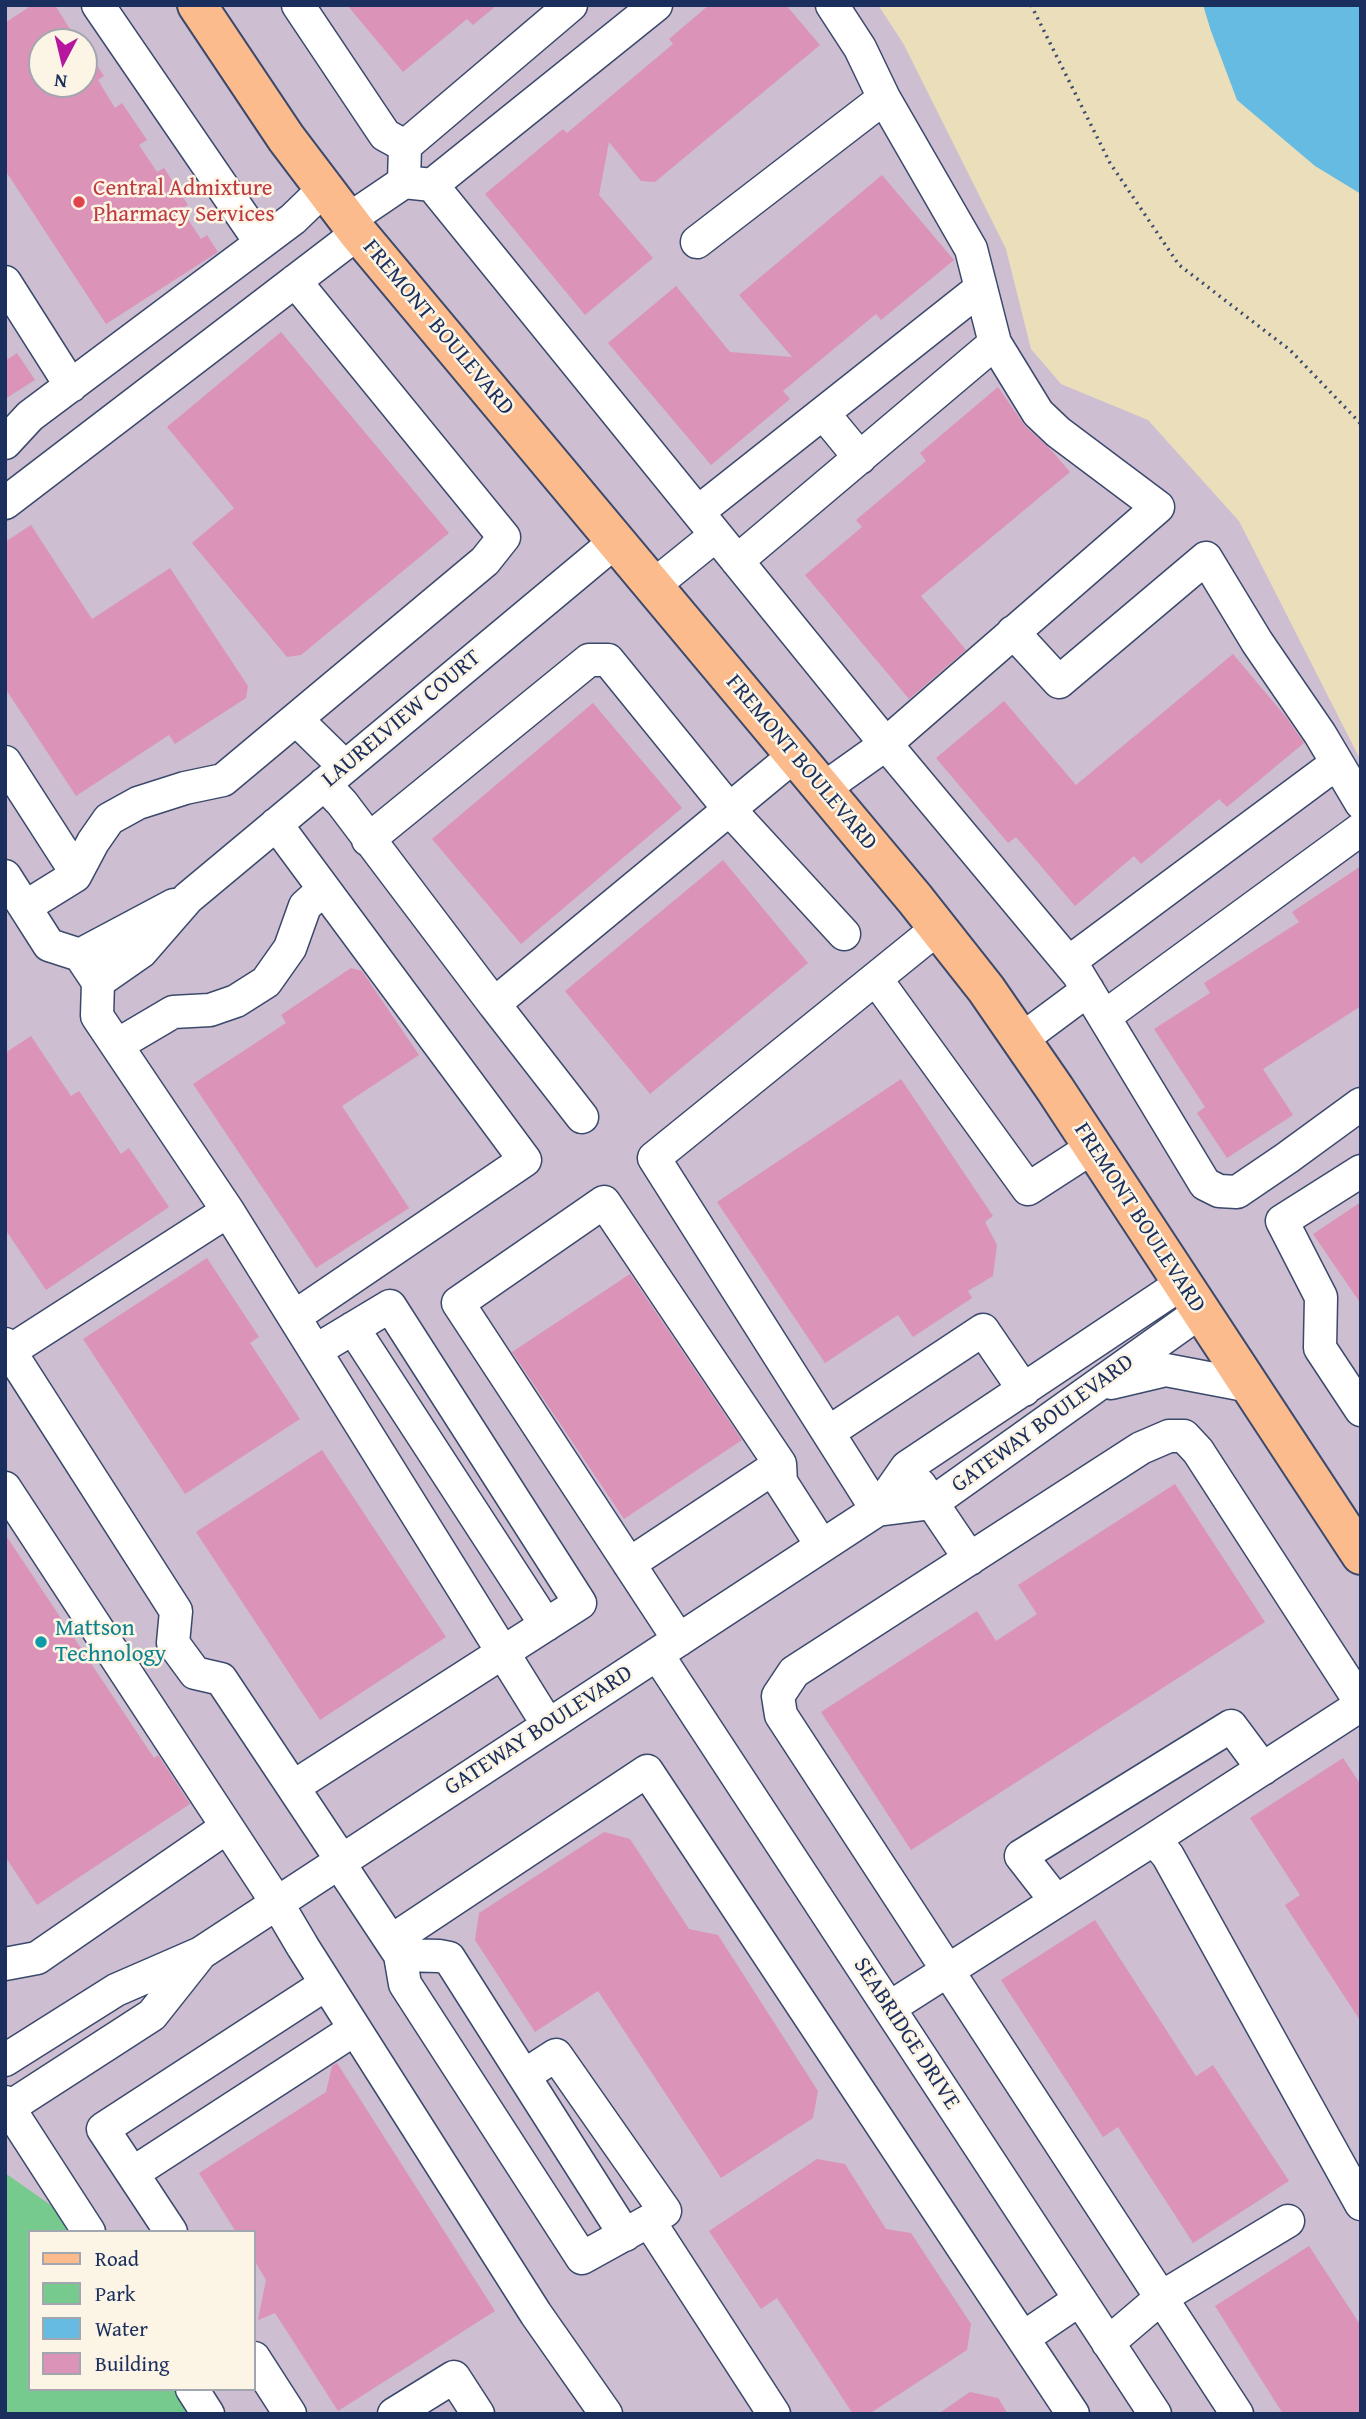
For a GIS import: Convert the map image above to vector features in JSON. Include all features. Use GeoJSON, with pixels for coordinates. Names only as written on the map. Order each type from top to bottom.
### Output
{"type":"FeatureCollection","features":[{"type":"Feature","properties":{"kind":"main road","name":"FREMONT BOULEVARD"},"geometry":{"type":"LineString","coordinates":[[197,5],[245,80],[353,226],[823,789],[986,989],[1361,1555]]}},
{"type":"Feature","properties":{"kind":"street"},"geometry":{"type":"LineString","coordinates":[[98,5],[261,243]]}},
{"type":"Feature","properties":{"kind":"street"},"geometry":{"type":"LineString","coordinates":[[298,5],[385,135],[405,146],[418,184],[707,524],[1069,962],[1205,1184],[1219,1191],[1237,1192],[1361,1104]]}},
{"type":"Feature","properties":{"kind":"street"},"geometry":{"type":"LineString","coordinates":[[405,146],[571,5]]}},
{"type":"Feature","properties":{"kind":"street"},"geometry":{"type":"LineString","coordinates":[[5,503],[295,281],[353,226],[418,184],[570,74],[656,5]]}},
{"type":"Feature","properties":{"kind":"street"},"geometry":{"type":"LineString","coordinates":[[823,789],[886,743],[1158,507],[1058,432],[1038,413],[995,344],[971,249],[884,97],[860,48],[832,5]]}},
{"type":"Feature","properties":{"kind":"street"},"geometry":{"type":"LineString","coordinates":[[536,35],[570,74]]}},
{"type":"Feature","properties":{"kind":"street"},"geometry":{"type":"LineString","coordinates":[[696,242],[884,97]]}},
{"type":"Feature","properties":{"kind":"street"},"geometry":{"type":"LineString","coordinates":[[5,443],[30,416],[293,219],[324,189]]}},
{"type":"Feature","properties":{"kind":"street"},"geometry":{"type":"LineString","coordinates":[[25,907],[75,876],[109,819],[138,803],[223,780],[485,561],[504,537],[295,281]]}},
{"type":"Feature","properties":{"kind":"street"},"geometry":{"type":"LineString","coordinates":[[5,282],[71,386]]}},
{"type":"Feature","properties":{"kind":"street"},"geometry":{"type":"LineString","coordinates":[[653,586],[707,524],[823,413],[981,288]]}},
{"type":"Feature","properties":{"kind":"street"},"geometry":{"type":"LineString","coordinates":[[737,561],[995,344]]}},
{"type":"Feature","properties":{"kind":"street"},"geometry":{"type":"LineString","coordinates":[[823,413],[860,458]]}},
{"type":"Feature","properties":{"kind":"street","name":"LAURELVIEW COURT"},"geometry":{"type":"LineString","coordinates":[[188,898],[615,541]]}},
{"type":"Feature","properties":{"kind":"street"},"geometry":{"type":"LineString","coordinates":[[1013,632],[1059,682],[1206,558],[1361,803]]}},
{"type":"Feature","properties":{"kind":"street"},"geometry":{"type":"LineString","coordinates":[[368,840],[589,660],[608,660],[729,809],[844,934]]}},
{"type":"Feature","properties":{"kind":"street"},"geometry":{"type":"LineString","coordinates":[[296,719],[335,775],[342,803],[368,840],[582,1117]]}},
{"type":"Feature","properties":{"kind":"street"},"geometry":{"type":"LineString","coordinates":[[494,1004],[794,755]]}},
{"type":"Feature","properties":{"kind":"street"},"geometry":{"type":"LineString","coordinates":[[5,762],[72,866],[75,876]]}},
{"type":"Feature","properties":{"kind":"street"},"geometry":{"type":"LineString","coordinates":[[1069,962],[1337,762]]}},
{"type":"Feature","properties":{"kind":"street"},"geometry":{"type":"LineString","coordinates":[[276,824],[525,1160],[294,1317]]}},
{"type":"Feature","properties":{"kind":"street"},"geometry":{"type":"LineString","coordinates":[[1104,1017],[1361,829]]}},
{"type":"Feature","properties":{"kind":"street"},"geometry":{"type":"LineString","coordinates":[[5,876],[49,945],[80,955],[98,982],[97,1016],[228,1211],[548,1725]]}},
{"type":"Feature","properties":{"kind":"street"},"geometry":{"type":"LineString","coordinates":[[117,1045],[173,1012],[210,1010],[236,1001],[266,982],[289,948],[305,906],[324,889]]}},
{"type":"Feature","properties":{"kind":"street"},"geometry":{"type":"LineString","coordinates":[[80,955],[188,898]]}},
{"type":"Feature","properties":{"kind":"street"},"geometry":{"type":"LineString","coordinates":[[98,982],[141,952],[188,898]]}},
{"type":"Feature","properties":{"kind":"street"},"geometry":{"type":"LineString","coordinates":[[877,1510],[654,1158],[938,928]]}},
{"type":"Feature","properties":{"kind":"street"},"geometry":{"type":"LineString","coordinates":[[876,979],[1028,1189],[1093,1147]]}},
{"type":"Feature","properties":{"kind":"street"},"geometry":{"type":"LineString","coordinates":[[1022,1040],[1087,989]]}},
{"type":"Feature","properties":{"kind":"street"},"geometry":{"type":"LineString","coordinates":[[1361,1171],[1282,1221],[1321,1297],[1320,1348],[1361,1410]]}},
{"type":"Feature","properties":{"kind":"street","name":"SEABRIDGE DRIVE"},"geometry":{"type":"LineString","coordinates":[[780,1464],[604,1202],[458,1303],[629,1564],[668,1647],[888,2008],[1155,2414]]}},
{"type":"Feature","properties":{"kind":"street"},"geometry":{"type":"LineString","coordinates":[[228,1211],[8,1348],[176,1611],[173,1643],[195,1673],[221,1679],[293,1787],[396,1948],[405,1984],[582,2258],[665,2211],[556,2055],[525,2075]]}},
{"type":"Feature","properties":{"kind":"street","name":"GATEWAY BOULEVARD"},"geometry":{"type":"LineString","coordinates":[[877,1510],[932,1503],[1093,1388],[1191,1298]]}},
{"type":"Feature","properties":{"kind":"street","name":"GATEWAY BOULEVARD"},"geometry":{"type":"LineString","coordinates":[[5,2060],[116,1990],[201,1953],[877,1510],[907,1467],[1024,1390],[1191,1298]]}},
{"type":"Feature","properties":{"kind":"street"},"geometry":{"type":"LineString","coordinates":[[293,1787],[580,1602],[390,1307],[315,1351]]}},
{"type":"Feature","properties":{"kind":"street"},"geometry":{"type":"LineString","coordinates":[[353,1328],[546,1625]]}},
{"type":"Feature","properties":{"kind":"street"},"geometry":{"type":"LineString","coordinates":[[829,1432],[983,1329],[1024,1390]]}},
{"type":"Feature","properties":{"kind":"street"},"geometry":{"type":"LineString","coordinates":[[1093,1388],[1166,1370],[1250,1387]]}},
{"type":"Feature","properties":{"kind":"street"},"geometry":{"type":"LineString","coordinates":[[888,2008],[947,1971],[1263,1769],[1361,1704],[1198,1451],[1184,1436],[1169,1436],[1141,1448],[794,1672],[778,1696],[780,1715],[947,1971],[1162,2297],[1237,2414]]}},
{"type":"Feature","properties":{"kind":"street"},"geometry":{"type":"LineString","coordinates":[[780,1464],[781,1482],[822,1546]]}},
{"type":"Feature","properties":{"kind":"street"},"geometry":{"type":"LineString","coordinates":[[629,1564],[780,1464]]}},
{"type":"Feature","properties":{"kind":"street"},"geometry":{"type":"LineString","coordinates":[[907,1467],[970,1559]]}},
{"type":"Feature","properties":{"kind":"street"},"geometry":{"type":"LineString","coordinates":[[5,1488],[277,1903],[536,2314],[606,2414]]}},
{"type":"Feature","properties":{"kind":"street"},"geometry":{"type":"LineString","coordinates":[[1056,1901],[1021,1856],[1231,1727],[1263,1769]]}},
{"type":"Feature","properties":{"kind":"street"},"geometry":{"type":"LineString","coordinates":[[396,1948],[647,1771],[1073,2414]]}},
{"type":"Feature","properties":{"kind":"street"},"geometry":{"type":"LineString","coordinates":[[5,1964],[37,1958],[227,1827]]}},
{"type":"Feature","properties":{"kind":"street"},"geometry":{"type":"LineString","coordinates":[[1154,1839],[1168,1856],[1361,2204]]}},
{"type":"Feature","properties":{"kind":"street"},"geometry":{"type":"LineString","coordinates":[[396,1948],[449,1958],[525,2075],[774,2414]]}},
{"type":"Feature","properties":{"kind":"street","name":"GATEWAY BOULEVARD"},"geometry":{"type":"LineString","coordinates":[[6,2107],[152,2015],[201,1953]]}},
{"type":"Feature","properties":{"kind":"street"},"geometry":{"type":"LineString","coordinates":[[170,2230],[103,2129],[326,1984]]}},
{"type":"Feature","properties":{"kind":"street"},"geometry":{"type":"LineString","coordinates":[[132,2173],[355,2029]]}},
{"type":"Feature","properties":{"kind":"street"},"geometry":{"type":"LineString","coordinates":[[6,2107],[88,2230]]}},
{"type":"Feature","properties":{"kind":"street"},"geometry":{"type":"LineString","coordinates":[[1108,2343],[1162,2297],[1288,2221]]}},
{"type":"Feature","properties":{"kind":"street"},"geometry":{"type":"LineString","coordinates":[[1023,2338],[1079,2300]]}},
{"type":"Feature","properties":{"kind":"street"},"geometry":{"type":"LineString","coordinates":[[256,2361],[290,2414]]}},
{"type":"Feature","properties":{"kind":"street"},"geometry":{"type":"LineString","coordinates":[[394,2414],[454,2377],[478,2414]]}},
{"type":"Feature","properties":{"kind":"street"},"geometry":{"type":"LineString","coordinates":[[193,2391],[208,2414]]}},
{"type":"Feature","properties":{"kind":"path"},"geometry":{"type":"LineString","coordinates":[[1031,5],[1110,163],[1179,265],[1290,350],[1361,424]]}},
{"type":"Feature","properties":{"kind":"shaded area"},"geometry":{"type":"Polygon","coordinates":[[[5,5],[878,5],[903,43],[1006,249],[1031,349],[1061,384],[1148,420],[1239,521],[1361,761],[1361,2414],[5,2414],[5,5]]]}},
{"type":"Feature","properties":{"kind":"green space"},"geometry":{"type":"Polygon","coordinates":[[[5,2173],[86,2230],[28,2230],[28,2391],[193,2391],[208,2414],[5,2414],[5,2173]]]}},
{"type":"Feature","properties":{"kind":"water"},"geometry":{"type":"Polygon","coordinates":[[[1203,5],[1361,5],[1361,194],[1315,166],[1237,100],[1203,5]]]}},
{"type":"Feature","properties":{"kind":"building"},"geometry":{"type":"Polygon","coordinates":[[[32,5],[55,5],[69,28],[28,28],[28,98],[98,98],[98,80],[115,108],[122,103],[147,140],[139,145],[157,172],[164,168],[188,205],[181,209],[201,239],[207,235],[218,252],[106,324],[5,170],[5,23],[32,5]]]}},
{"type":"Feature","properties":{"kind":"building"},"geometry":{"type":"Polygon","coordinates":[[[347,5],[497,5],[473,25],[467,19],[403,72],[347,5]]]}},
{"type":"Feature","properties":{"kind":"building"},"geometry":{"type":"Polygon","coordinates":[[[709,5],[786,5],[820,45],[655,182],[641,181],[609,142],[599,195],[653,258],[585,315],[485,194],[563,129],[567,133],[673,44],[669,39],[709,5]]]}},
{"type":"Feature","properties":{"kind":"building"},"geometry":{"type":"Polygon","coordinates":[[[98,67],[104,76],[98,80],[98,67]]]}},
{"type":"Feature","properties":{"kind":"building"},"geometry":{"type":"Polygon","coordinates":[[[882,175],[954,260],[881,320],[876,314],[783,391],[790,399],[711,465],[608,343],[676,286],[730,352],[792,357],[739,295],[882,175]]]}},
{"type":"Feature","properties":{"kind":"building"},"geometry":{"type":"Polygon","coordinates":[[[281,332],[449,533],[301,655],[287,657],[192,543],[234,508],[167,427],[281,332]]]}},
{"type":"Feature","properties":{"kind":"building"},"geometry":{"type":"Polygon","coordinates":[[[17,353],[35,380],[5,399],[5,361],[17,353]]]}},
{"type":"Feature","properties":{"kind":"building"},"geometry":{"type":"Polygon","coordinates":[[[998,387],[1025,426],[1070,472],[921,596],[966,650],[909,699],[805,575],[862,527],[856,520],[926,461],[920,453],[998,387]]]}},
{"type":"Feature","properties":{"kind":"building"},"geometry":{"type":"Polygon","coordinates":[[[31,525],[92,619],[170,568],[248,686],[246,698],[175,744],[169,735],[76,796],[5,688],[5,542],[31,525]]]}},
{"type":"Feature","properties":{"kind":"building"},"geometry":{"type":"Polygon","coordinates":[[[1233,654],[1286,717],[1304,743],[1227,807],[1219,799],[1141,864],[1134,856],[1075,906],[1016,837],[1008,843],[936,758],[1004,701],[1076,785],[1233,654]]]}},
{"type":"Feature","properties":{"kind":"building"},"geometry":{"type":"Polygon","coordinates":[[[593,703],[682,808],[521,944],[432,839],[593,703]]]}},
{"type":"Feature","properties":{"kind":"building"},"geometry":{"type":"Polygon","coordinates":[[[723,860],[808,963],[650,1094],[565,991],[723,860]]]}},
{"type":"Feature","properties":{"kind":"building"},"geometry":{"type":"Polygon","coordinates":[[[1361,866],[1361,1006],[1263,1069],[1293,1115],[1227,1158],[1197,1113],[1205,1107],[1154,1029],[1210,993],[1204,983],[1299,922],[1292,912],[1361,866]]]}},
{"type":"Feature","properties":{"kind":"building"},"geometry":{"type":"Polygon","coordinates":[[[351,968],[362,971],[419,1055],[342,1106],[409,1208],[316,1268],[193,1084],[286,1023],[281,1015],[351,968]]]}},
{"type":"Feature","properties":{"kind":"building"},"geometry":{"type":"Polygon","coordinates":[[[31,1036],[71,1096],[79,1091],[121,1154],[129,1148],[169,1207],[46,1290],[5,1229],[5,1053],[31,1036]]]}},
{"type":"Feature","properties":{"kind":"building"},"geometry":{"type":"Polygon","coordinates":[[[901,1079],[993,1216],[985,1222],[997,1245],[993,1276],[968,1291],[972,1298],[913,1337],[898,1315],[825,1363],[717,1202],[901,1079]]]}},
{"type":"Feature","properties":{"kind":"building"},"geometry":{"type":"Polygon","coordinates":[[[1361,1202],[1361,1304],[1313,1234],[1361,1202]]]}},
{"type":"Feature","properties":{"kind":"building"},"geometry":{"type":"Polygon","coordinates":[[[207,1258],[259,1337],[250,1343],[300,1419],[185,1494],[83,1339],[207,1258]]]}},
{"type":"Feature","properties":{"kind":"building"},"geometry":{"type":"Polygon","coordinates":[[[630,1274],[742,1440],[624,1519],[512,1352],[630,1274]]]}},
{"type":"Feature","properties":{"kind":"building"},"geometry":{"type":"Polygon","coordinates":[[[322,1450],[446,1637],[320,1720],[196,1532],[322,1450]]]}},
{"type":"Feature","properties":{"kind":"building"},"geometry":{"type":"Polygon","coordinates":[[[1175,1484],[1265,1622],[911,1850],[821,1712],[977,1611],[996,1641],[1037,1614],[1018,1585],[1175,1484]]]}},
{"type":"Feature","properties":{"kind":"building","name":"Mattson Technology"},"geometry":{"type":"Polygon","coordinates":[[[5,1534],[154,1758],[158,1755],[190,1804],[37,1905],[5,1856],[5,1534]]]}},
{"type":"Feature","properties":{"kind":"building"},"geometry":{"type":"Polygon","coordinates":[[[1343,1758],[1361,1785],[1361,2022],[1285,1905],[1300,1895],[1250,1818],[1343,1758]]]}},
{"type":"Feature","properties":{"kind":"building"},"geometry":{"type":"Polygon","coordinates":[[[604,1832],[630,1839],[689,1929],[718,1935],[818,2091],[813,2118],[721,2178],[598,1991],[535,2032],[475,1940],[479,1913],[604,1832]]]}},
{"type":"Feature","properties":{"kind":"building"},"geometry":{"type":"Polygon","coordinates":[[[1095,1920],[1196,2076],[1213,2065],[1289,2181],[1193,2243],[1118,2127],[1103,2137],[1001,1980],[1095,1920]]]}},
{"type":"Feature","properties":{"kind":"building"},"geometry":{"type":"Polygon","coordinates":[[[337,2063],[495,2311],[338,2411],[275,2313],[258,2320],[266,2280],[256,2263],[256,2230],[235,2230],[199,2173],[326,2092],[332,2066],[337,2063]]]}},
{"type":"Feature","properties":{"kind":"building"},"geometry":{"type":"Polygon","coordinates":[[[817,2159],[845,2164],[886,2229],[911,2233],[971,2324],[967,2350],[869,2414],[853,2414],[777,2298],[761,2309],[709,2231],[817,2159]]]}},
{"type":"Feature","properties":{"kind":"building"},"geometry":{"type":"Polygon","coordinates":[[[1309,2246],[1361,2326],[1361,2414],[1283,2414],[1215,2306],[1309,2246]]]}},
{"type":"Feature","properties":{"kind":"building"},"geometry":{"type":"Polygon","coordinates":[[[970,2392],[998,2398],[1008,2414],[938,2414],[970,2392]]]}},
{"type":"Feature","properties":{"kind":"place","name":"Central Admixture Pharmacy Services"},"geometry":{"type":"Point","coordinates":[79,202]}},
{"type":"Feature","properties":{"kind":"place","name":"Mattson Technology"},"geometry":{"type":"Point","coordinates":[41,1642]}}]}
